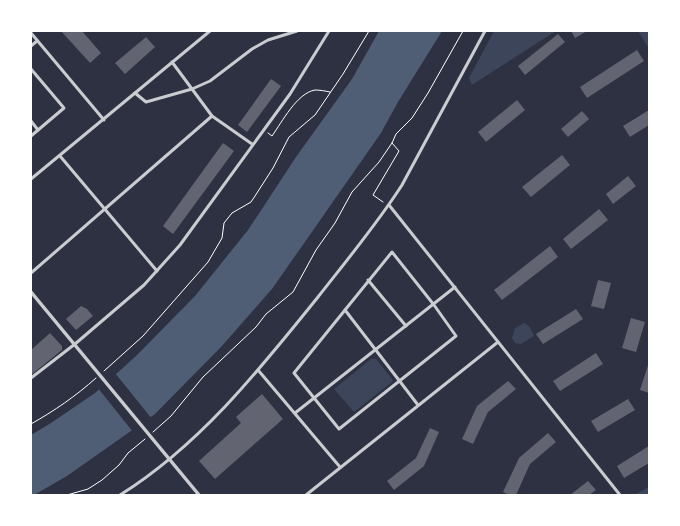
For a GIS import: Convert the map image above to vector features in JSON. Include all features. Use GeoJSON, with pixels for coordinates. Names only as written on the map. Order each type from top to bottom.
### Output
{"type":"FeatureCollection","features":[{"type":"Feature","properties":{"kind":"street"},"geometry":{"type":"LineString","coordinates":[[31,179],[210,31]]}},
{"type":"Feature","properties":{"kind":"street"},"geometry":{"type":"LineString","coordinates":[[135,93],[146,102],[192,89],[210,81],[252,49],[268,40],[297,31]]}},
{"type":"Feature","properties":{"kind":"street"},"geometry":{"type":"LineString","coordinates":[[31,378],[75,344],[144,285],[180,245],[252,144],[290,94],[329,31]]}},
{"type":"Feature","properties":{"kind":"street"},"geometry":{"type":"LineString","coordinates":[[120,495],[152,473],[204,427],[258,370],[308,309],[389,205],[402,185],[485,31]]}},
{"type":"Feature","properties":{"kind":"street"},"geometry":{"type":"LineString","coordinates":[[31,33],[104,120]]}},
{"type":"Feature","properties":{"kind":"street"},"geometry":{"type":"LineString","coordinates":[[31,46],[37,41]]}},
{"type":"Feature","properties":{"kind":"street"},"geometry":{"type":"LineString","coordinates":[[172,62],[212,116],[252,144]]}},
{"type":"Feature","properties":{"kind":"street"},"geometry":{"type":"LineString","coordinates":[[31,69],[64,108],[31,136]]}},
{"type":"Feature","properties":{"kind":"street"},"geometry":{"type":"LineString","coordinates":[[31,273],[212,116]]}},
{"type":"Feature","properties":{"kind":"street"},"geometry":{"type":"LineString","coordinates":[[31,121],[38,130]]}},
{"type":"Feature","properties":{"kind":"street"},"geometry":{"type":"LineString","coordinates":[[60,156],[157,271]]}},
{"type":"Feature","properties":{"kind":"street"},"geometry":{"type":"LineString","coordinates":[[389,205],[620,495]]}},
{"type":"Feature","properties":{"kind":"street"},"geometry":{"type":"LineString","coordinates":[[392,252],[434,305],[456,336],[339,429],[294,373],[368,280],[392,252]]}},
{"type":"Feature","properties":{"kind":"street"},"geometry":{"type":"LineString","coordinates":[[368,280],[406,326]]}},
{"type":"Feature","properties":{"kind":"street"},"geometry":{"type":"LineString","coordinates":[[295,413],[455,288]]}},
{"type":"Feature","properties":{"kind":"street"},"geometry":{"type":"LineString","coordinates":[[31,292],[199,495]]}},
{"type":"Feature","properties":{"kind":"street"},"geometry":{"type":"LineString","coordinates":[[345,310],[418,405]]}},
{"type":"Feature","properties":{"kind":"street"},"geometry":{"type":"LineString","coordinates":[[306,495],[498,342]]}},
{"type":"Feature","properties":{"kind":"street"},"geometry":{"type":"LineString","coordinates":[[258,370],[340,467]]}},
{"type":"Feature","properties":{"kind":"path"},"geometry":{"type":"LineString","coordinates":[[103,372],[143,336],[208,262],[222,238],[224,223],[232,213],[251,202],[273,168],[289,137],[315,115],[343,74],[369,31]]}},
{"type":"Feature","properties":{"kind":"path"},"geometry":{"type":"LineString","coordinates":[[152,433],[171,416],[208,372],[256,327],[266,314],[293,292],[316,250],[335,223],[352,192],[379,162],[392,143],[396,134],[412,118],[463,31]]}},
{"type":"Feature","properties":{"kind":"path"},"geometry":{"type":"LineString","coordinates":[[263,129],[272,136],[287,114],[306,93],[320,90],[331,92]]}},
{"type":"Feature","properties":{"kind":"path"},"geometry":{"type":"LineString","coordinates":[[389,205],[373,195],[399,151],[392,143]]}},
{"type":"Feature","properties":{"kind":"path"},"geometry":{"type":"LineString","coordinates":[[31,424],[72,398],[99,375]]}},
{"type":"Feature","properties":{"kind":"path"},"geometry":{"type":"LineString","coordinates":[[67,495],[88,489],[106,477],[119,465],[128,453],[147,437]]}},
{"type":"Feature","properties":{"kind":"shaded area"},"geometry":{"type":"Polygon","coordinates":[[[379,31],[442,31],[398,102],[381,133],[272,289],[221,347],[155,414],[67,476],[34,495],[31,495],[31,435],[95,393],[136,356],[195,296],[248,230],[296,157],[352,79],[379,31]]]}},
{"type":"Feature","properties":{"kind":"shaded area"},"geometry":{"type":"Polygon","coordinates":[[[494,31],[556,31],[472,85],[469,78],[494,31]]]}},
{"type":"Feature","properties":{"kind":"shaded area"},"geometry":{"type":"Polygon","coordinates":[[[638,31],[649,31],[649,49],[638,31]]]}},
{"type":"Feature","properties":{"kind":"shaded area"},"geometry":{"type":"Polygon","coordinates":[[[524,323],[530,327],[534,336],[521,344],[515,343],[512,338],[515,328],[524,323]]]}},
{"type":"Feature","properties":{"kind":"shaded area"},"geometry":{"type":"Polygon","coordinates":[[[371,359],[376,359],[392,379],[392,382],[354,412],[334,389],[371,359]]]}},
{"type":"Feature","properties":{"kind":"shaded area"},"geometry":{"type":"Polygon","coordinates":[[[649,487],[649,495],[634,495],[649,487]]]}},
{"type":"Feature","properties":{"kind":"pier"},"geometry":{"type":"Polygon","coordinates":[[[115,373],[152,419],[133,432],[98,388],[115,373]]]}},
{"type":"Feature","properties":{"kind":"building"},"geometry":{"type":"Polygon","coordinates":[[[61,31],[82,31],[101,53],[90,63],[61,31]]]}},
{"type":"Feature","properties":{"kind":"building"},"geometry":{"type":"Polygon","coordinates":[[[571,31],[587,31],[575,38],[571,31]]]}},
{"type":"Feature","properties":{"kind":"building"},"geometry":{"type":"Polygon","coordinates":[[[558,34],[565,42],[525,75],[518,66],[558,34]]]}},
{"type":"Feature","properties":{"kind":"building"},"geometry":{"type":"Polygon","coordinates":[[[146,37],[155,47],[125,74],[115,63],[146,37]]]}},
{"type":"Feature","properties":{"kind":"building"},"geometry":{"type":"Polygon","coordinates":[[[637,50],[644,61],[587,98],[580,87],[637,50]]]}},
{"type":"Feature","properties":{"kind":"building"},"geometry":{"type":"Polygon","coordinates":[[[271,79],[281,86],[247,132],[238,125],[271,79]]]}},
{"type":"Feature","properties":{"kind":"building"},"geometry":{"type":"Polygon","coordinates":[[[517,100],[525,110],[486,142],[478,132],[517,100]]]}},
{"type":"Feature","properties":{"kind":"building"},"geometry":{"type":"Polygon","coordinates":[[[649,110],[649,125],[630,137],[623,126],[649,110]]]}},
{"type":"Feature","properties":{"kind":"building"},"geometry":{"type":"Polygon","coordinates":[[[582,111],[589,119],[568,137],[561,129],[582,111]]]}},
{"type":"Feature","properties":{"kind":"building"},"geometry":{"type":"Polygon","coordinates":[[[223,143],[234,151],[173,234],[163,226],[223,143]]]}},
{"type":"Feature","properties":{"kind":"building"},"geometry":{"type":"Polygon","coordinates":[[[562,155],[570,165],[531,197],[522,187],[562,155]]]}},
{"type":"Feature","properties":{"kind":"building"},"geometry":{"type":"Polygon","coordinates":[[[628,176],[636,186],[613,204],[606,194],[628,176]]]}},
{"type":"Feature","properties":{"kind":"building"},"geometry":{"type":"Polygon","coordinates":[[[599,209],[608,220],[571,249],[563,239],[599,209]]]}},
{"type":"Feature","properties":{"kind":"building"},"geometry":{"type":"Polygon","coordinates":[[[550,246],[558,257],[502,300],[494,290],[550,246]]]}},
{"type":"Feature","properties":{"kind":"building"},"geometry":{"type":"Polygon","coordinates":[[[598,280],[611,283],[604,309],[591,306],[598,280]]]}},
{"type":"Feature","properties":{"kind":"building"},"geometry":{"type":"Polygon","coordinates":[[[81,306],[87,309],[93,316],[76,330],[66,319],[81,306]]]}},
{"type":"Feature","properties":{"kind":"building"},"geometry":{"type":"Polygon","coordinates":[[[576,309],[583,319],[543,344],[536,334],[576,309]]]}},
{"type":"Feature","properties":{"kind":"building"},"geometry":{"type":"Polygon","coordinates":[[[631,318],[645,322],[636,352],[622,348],[631,318]]]}},
{"type":"Feature","properties":{"kind":"building"},"geometry":{"type":"Polygon","coordinates":[[[50,333],[62,346],[62,350],[31,375],[31,350],[50,333]]]}},
{"type":"Feature","properties":{"kind":"building"},"geometry":{"type":"Polygon","coordinates":[[[596,353],[603,364],[560,391],[553,381],[596,353]]]}},
{"type":"Feature","properties":{"kind":"building"},"geometry":{"type":"Polygon","coordinates":[[[649,362],[649,393],[640,390],[649,362]]]}},
{"type":"Feature","properties":{"kind":"building"},"geometry":{"type":"Polygon","coordinates":[[[508,381],[516,389],[488,412],[473,444],[462,439],[477,406],[508,381]]]}},
{"type":"Feature","properties":{"kind":"building"},"geometry":{"type":"Polygon","coordinates":[[[262,394],[283,419],[215,479],[199,461],[241,423],[236,417],[262,394]]]}},
{"type":"Feature","properties":{"kind":"building"},"geometry":{"type":"Polygon","coordinates":[[[628,399],[635,410],[598,432],[591,421],[628,399]]]}},
{"type":"Feature","properties":{"kind":"building"},"geometry":{"type":"Polygon","coordinates":[[[430,428],[439,432],[424,466],[394,490],[387,481],[416,458],[430,428]]]}},
{"type":"Feature","properties":{"kind":"building"},"geometry":{"type":"Polygon","coordinates":[[[548,433],[556,442],[530,464],[516,495],[510,495],[503,492],[519,458],[548,433]]]}},
{"type":"Feature","properties":{"kind":"building"},"geometry":{"type":"Polygon","coordinates":[[[649,446],[649,463],[624,478],[617,466],[649,446]]]}},
{"type":"Feature","properties":{"kind":"building"},"geometry":{"type":"Polygon","coordinates":[[[588,481],[596,490],[589,495],[570,495],[588,481]]]}}]}
